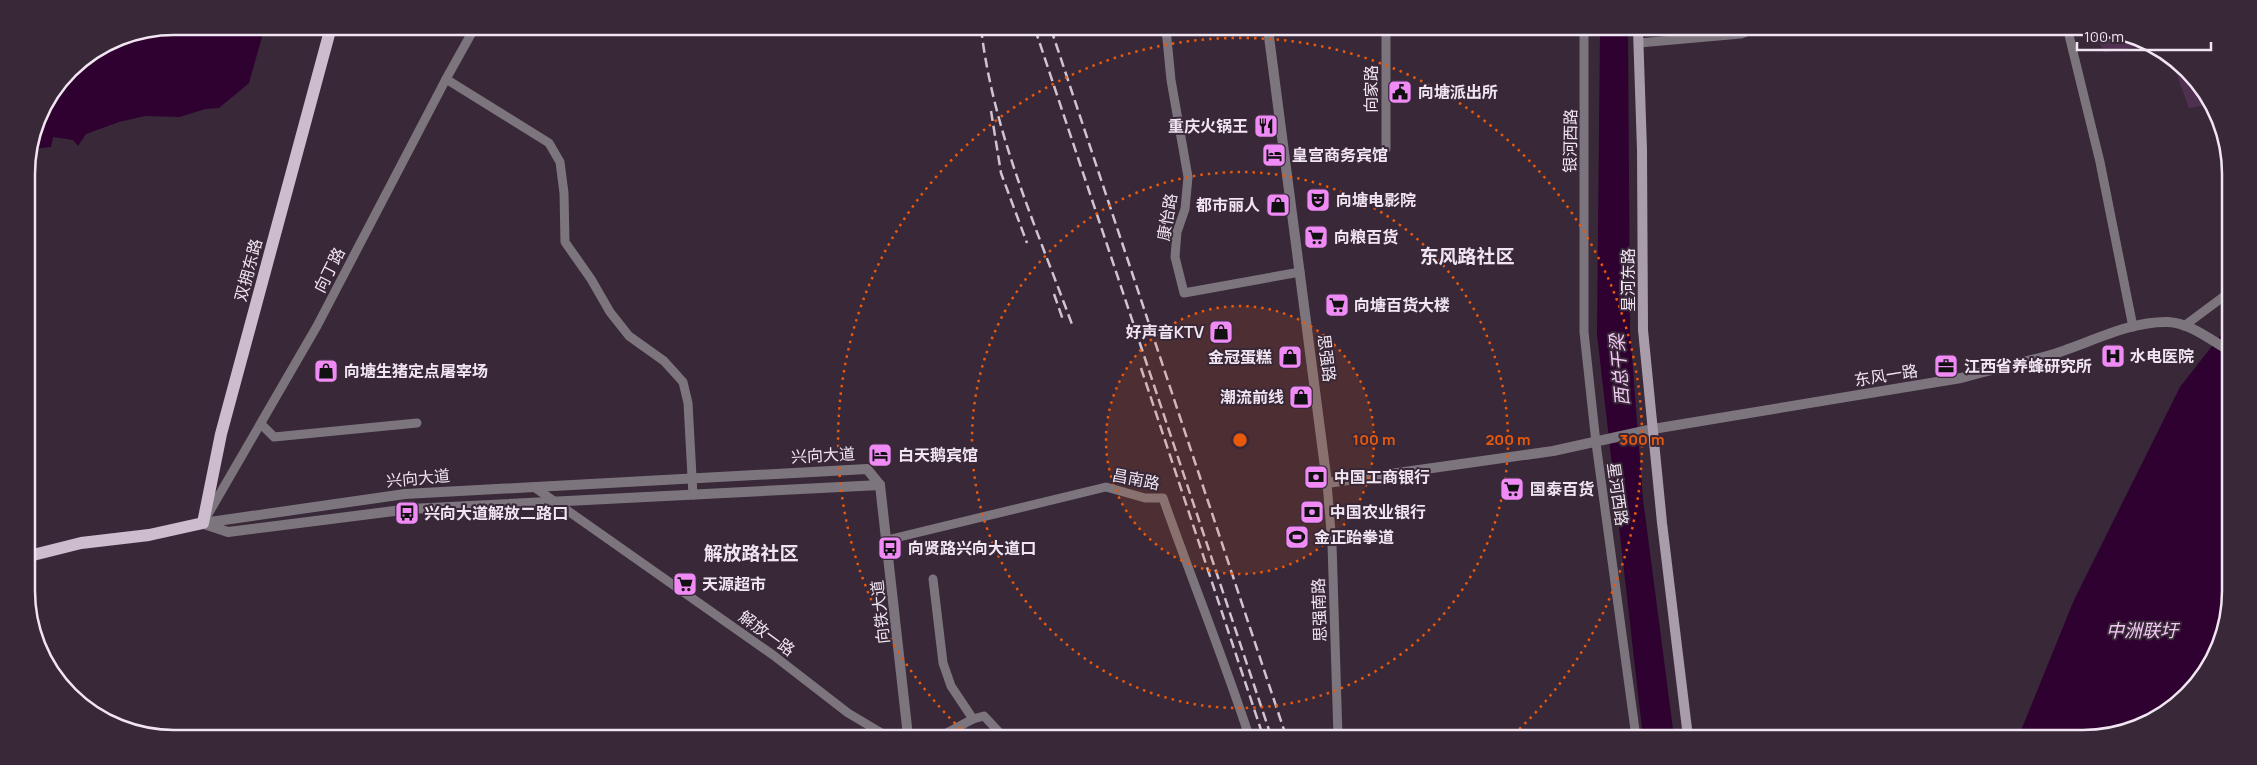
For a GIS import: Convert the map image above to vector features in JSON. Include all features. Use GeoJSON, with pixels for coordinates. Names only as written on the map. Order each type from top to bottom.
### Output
{"type":"FeatureCollection","features":[{"type":"Feature","properties":{"kind":"main road","name":"双拥东路"},"geometry":{"type":"LineString","coordinates":[[204,523],[221,434],[329,35]]}},
{"type":"Feature","properties":{"kind":"main road","name":"星河东路"},"geometry":{"type":"LineString","coordinates":[[1638,35],[1642,150],[1643,330],[1687,730]]}},
{"type":"Feature","properties":{"kind":"main road","name":"兴向大道"},"geometry":{"type":"LineString","coordinates":[[35,554],[81,543],[149,535],[204,523]]}},
{"type":"Feature","properties":{"kind":"street","name":"向丁路"},"geometry":{"type":"LineString","coordinates":[[204,523],[317,326],[470,35]]}},
{"type":"Feature","properties":{"kind":"street","name":"康怡路"},"geometry":{"type":"LineString","coordinates":[[1167,35],[1171,80],[1188,177],[1175,257],[1184,293],[1300,272]]}},
{"type":"Feature","properties":{"kind":"street","name":"思强路"},"geometry":{"type":"LineString","coordinates":[[1269,35],[1327,483]]}},
{"type":"Feature","properties":{"kind":"street","name":"向家路"},"geometry":{"type":"LineString","coordinates":[[1386,35],[1386,149]]}},
{"type":"Feature","properties":{"kind":"street","name":"银河西路"},"geometry":{"type":"LineString","coordinates":[[1584,35],[1584,253]]}},
{"type":"Feature","properties":{"kind":"street"},"geometry":{"type":"LineString","coordinates":[[1638,43],[1730,35]]}},
{"type":"Feature","properties":{"kind":"street"},"geometry":{"type":"LineString","coordinates":[[2069,35],[2100,162],[2132,327]]}},
{"type":"Feature","properties":{"kind":"street"},"geometry":{"type":"LineString","coordinates":[[446,79],[549,143],[560,162],[564,193],[564,242],[591,279],[610,312],[629,336],[664,361],[683,382],[688,403],[693,494]]}},
{"type":"Feature","properties":{"kind":"street","name":"星河西路"},"geometry":{"type":"LineString","coordinates":[[1584,253],[1584,332],[1596,443],[1635,730]]}},
{"type":"Feature","properties":{"kind":"street"},"geometry":{"type":"LineString","coordinates":[[2184,326],[2222,298]]}},
{"type":"Feature","properties":{"kind":"street","name":"东风一路"},"geometry":{"type":"LineString","coordinates":[[1596,443],[1612,436],[1961,378],[2047,356],[2132,327],[2169,322],[2195,330],[2222,346]]}},
{"type":"Feature","properties":{"kind":"street"},"geometry":{"type":"LineString","coordinates":[[261,424],[274,437],[417,423]]}},
{"type":"Feature","properties":{"kind":"street"},"geometry":{"type":"LineString","coordinates":[[1327,483],[1534,454],[1596,443]]}},
{"type":"Feature","properties":{"kind":"street","name":"兴向大道"},"geometry":{"type":"LineString","coordinates":[[204,523],[405,494],[534,486],[867,469],[880,485]]}},
{"type":"Feature","properties":{"kind":"street","name":"思强南路"},"geometry":{"type":"LineString","coordinates":[[1327,483],[1332,544],[1338,730]]}},
{"type":"Feature","properties":{"kind":"street","name":"兴向大道"},"geometry":{"type":"LineString","coordinates":[[204,523],[228,532],[410,509],[880,485]]}},
{"type":"Feature","properties":{"kind":"street","name":"向铁大道"},"geometry":{"type":"LineString","coordinates":[[880,485],[888,540],[907,730]]}},
{"type":"Feature","properties":{"kind":"street","name":"解放一路"},"geometry":{"type":"LineString","coordinates":[[534,486],[773,655],[848,713],[875,730]]}},
{"type":"Feature","properties":{"kind":"street","name":"昌南路"},"geometry":{"type":"LineString","coordinates":[[888,540],[1106,487],[1144,498],[1163,498],[1194,589],[1228,671],[1247,730]]}},
{"type":"Feature","properties":{"kind":"street"},"geometry":{"type":"LineString","coordinates":[[933,579],[943,663],[951,686],[973,719]]}},
{"type":"Feature","properties":{"kind":"street"},"geometry":{"type":"LineString","coordinates":[[952,730],[973,719],[984,716],[997,730]]}},
{"type":"Feature","properties":{"kind":"shaded area"},"geometry":{"type":"Polygon","coordinates":[[[2095,36],[2128,42],[2138,46],[2105,53],[2095,36]]]}},
{"type":"Feature","properties":{"kind":"shaded area"},"geometry":{"type":"Polygon","coordinates":[[[2175,69],[2188,82],[2204,106],[2189,108],[2175,69]]]}},
{"type":"Feature","properties":{"kind":"water"},"geometry":{"type":"Polygon","coordinates":[[[165,35],[262,35],[249,83],[219,108],[205,109],[180,117],[145,116],[119,122],[86,134],[78,146],[73,140],[53,137],[51,147],[38,148],[46,121],[58,97],[89,64],[113,49],[129,42],[165,35]]]}},
{"type":"Feature","properties":{"kind":"water","name":"西总干梁"},"geometry":{"type":"Polygon","coordinates":[[[1600,35],[1628,35],[1630,331],[1643,499],[1673,730],[1642,730],[1597,334],[1600,35]]]}},
{"type":"Feature","properties":{"kind":"water","name":"中洲联圩"},"geometry":{"type":"Polygon","coordinates":[[[2222,333],[2222,591],[2217,627],[2208,652],[2188,683],[2168,701],[2144,716],[2128,723],[2092,730],[2021,730],[2074,600],[2180,387],[2222,333]]]}},
{"type":"Feature","properties":{"kind":"railway"},"geometry":{"type":"LineString","coordinates":[[982,35],[995,105],[1006,142],[1031,217],[1073,327]]}},
{"type":"Feature","properties":{"kind":"railway"},"geometry":{"type":"LineString","coordinates":[[1037,35],[1269,730]]}},
{"type":"Feature","properties":{"kind":"railway"},"geometry":{"type":"LineString","coordinates":[[1053,35],[1284,730]]}},
{"type":"Feature","properties":{"kind":"railway"},"geometry":{"type":"LineString","coordinates":[[991,111],[1001,173],[1027,243]]}},
{"type":"Feature","properties":{"kind":"railway"},"geometry":{"type":"LineString","coordinates":[[1054,294],[1063,320]]}},
{"type":"Feature","properties":{"kind":"railway"},"geometry":{"type":"LineString","coordinates":[[1141,368],[1261,730]]}},
{"type":"Feature","properties":{"kind":"place","name":"向塘派出所"},"geometry":{"type":"Point","coordinates":[1400,92]}},
{"type":"Feature","properties":{"kind":"place","name":"重庆火锅王"},"geometry":{"type":"Point","coordinates":[1266,126]}},
{"type":"Feature","properties":{"kind":"place","name":"皇宫商务宾馆"},"geometry":{"type":"Point","coordinates":[1274,155]}},
{"type":"Feature","properties":{"kind":"place","name":"向塘电影院"},"geometry":{"type":"Point","coordinates":[1318,200]}},
{"type":"Feature","properties":{"kind":"place","name":"都市丽人"},"geometry":{"type":"Point","coordinates":[1278,205]}},
{"type":"Feature","properties":{"kind":"place","name":"向粮百货"},"geometry":{"type":"Point","coordinates":[1316,237]}},
{"type":"Feature","properties":{"kind":"place","name":"向塘百货大楼"},"geometry":{"type":"Point","coordinates":[1337,305]}},
{"type":"Feature","properties":{"kind":"place","name":"好声音KTV"},"geometry":{"type":"Point","coordinates":[1221,332]}},
{"type":"Feature","properties":{"kind":"place","name":"水电医院"},"geometry":{"type":"Point","coordinates":[2113,356]}},
{"type":"Feature","properties":{"kind":"place","name":"金冠蛋糕"},"geometry":{"type":"Point","coordinates":[1290,357]}},
{"type":"Feature","properties":{"kind":"place","name":"江西省养蜂研究所"},"geometry":{"type":"Point","coordinates":[1946,366]}},
{"type":"Feature","properties":{"kind":"place","name":"向塘生猪定点屠宰场"},"geometry":{"type":"Point","coordinates":[326,371]}},
{"type":"Feature","properties":{"kind":"place","name":"潮流前线"},"geometry":{"type":"Point","coordinates":[1301,397]}},
{"type":"Feature","properties":{"kind":"place","name":"白天鹅宾馆"},"geometry":{"type":"Point","coordinates":[880,455]}},
{"type":"Feature","properties":{"kind":"place","name":"中国工商银行"},"geometry":{"type":"Point","coordinates":[1316,477]}},
{"type":"Feature","properties":{"kind":"place","name":"国泰百货"},"geometry":{"type":"Point","coordinates":[1512,489]}},
{"type":"Feature","properties":{"kind":"place","name":"中国农业银行"},"geometry":{"type":"Point","coordinates":[1312,512]}},
{"type":"Feature","properties":{"kind":"place","name":"兴向大道解放二路口"},"geometry":{"type":"Point","coordinates":[407,513]}},
{"type":"Feature","properties":{"kind":"place","name":"金正跆拳道"},"geometry":{"type":"Point","coordinates":[1297,537]}},
{"type":"Feature","properties":{"kind":"place","name":"向贤路兴向大道口"},"geometry":{"type":"Point","coordinates":[890,548]}},
{"type":"Feature","properties":{"kind":"place","name":"天源超市"},"geometry":{"type":"Point","coordinates":[685,584]}},
{"type":"Feature","properties":{"kind":"district","name":"东风路社区"},"geometry":{"type":"Point","coordinates":[1467,256]}},
{"type":"Feature","properties":{"kind":"district","name":"解放路社区"},"geometry":{"type":"Point","coordinates":[751,553]}}]}
